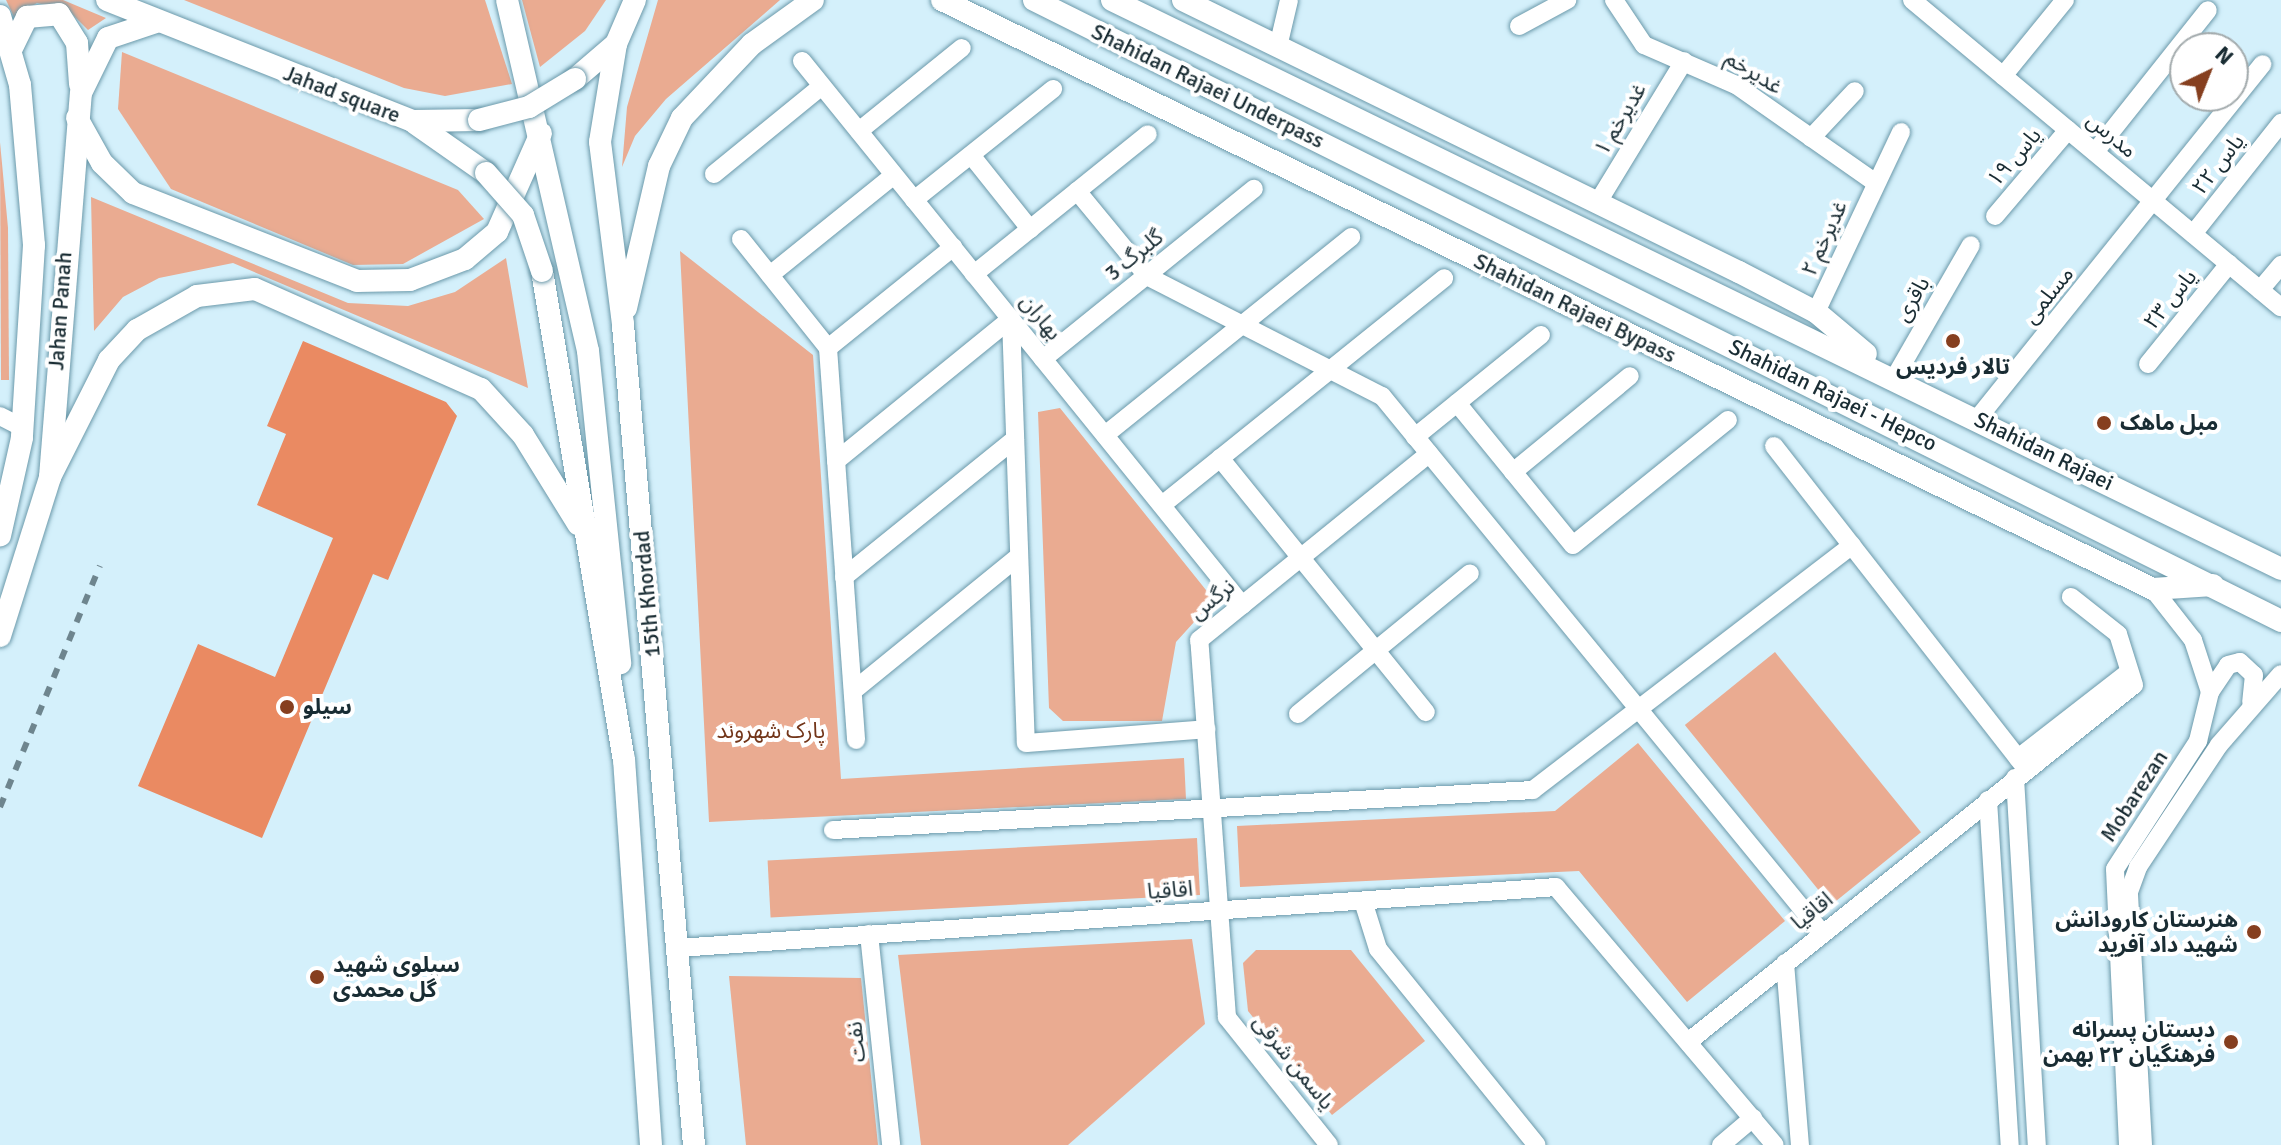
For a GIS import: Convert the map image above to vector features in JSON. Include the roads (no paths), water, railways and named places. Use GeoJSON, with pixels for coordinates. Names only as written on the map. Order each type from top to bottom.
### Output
{"type":"FeatureCollection","features":[{"type":"Feature","properties":{"kind":"main road","name":"Jahad square"},"geometry":{"type":"LineString","coordinates":[[107,0],[412,121],[479,120],[529,107],[575,79],[616,44],[635,0]]}},
{"type":"Feature","properties":{"kind":"main road"},"geometry":{"type":"LineString","coordinates":[[507,0],[541,133],[599,425],[624,759]]}},
{"type":"Feature","properties":{"kind":"main road"},"geometry":{"type":"LineString","coordinates":[[623,325],[659,166],[682,118],[752,44],[813,0]]}},
{"type":"Feature","properties":{"kind":"main road","name":"Shahidan Rajaei Bypass"},"geometry":{"type":"LineString","coordinates":[[942,0],[2153,589],[2213,585]]}},
{"type":"Feature","properties":{"kind":"main road","name":"Shahidan Rajaei Underpass"},"geometry":{"type":"LineString","coordinates":[[1034,0],[1383,173]]}},
{"type":"Feature","properties":{"kind":"main road","name":"Shahidan Rajaei Underpass"},"geometry":{"type":"LineString","coordinates":[[1112,0],[1399,136]]}},
{"type":"Feature","properties":{"kind":"main road"},"geometry":{"type":"LineString","coordinates":[[1183,0],[1816,312],[1895,377]]}},
{"type":"Feature","properties":{"kind":"main road"},"geometry":{"type":"LineString","coordinates":[[11,50],[27,17],[59,14],[77,43],[81,93]]}},
{"type":"Feature","properties":{"kind":"main road","name":"Jahan Panah"},"geometry":{"type":"LineString","coordinates":[[0,16],[11,50],[34,245],[22,427],[0,536]]}},
{"type":"Feature","properties":{"kind":"main road","name":"Jahan Panah"},"geometry":{"type":"LineString","coordinates":[[0,636],[50,477],[81,93],[108,38],[156,22]]}},
{"type":"Feature","properties":{"kind":"main road","name":"15th Khordad"},"geometry":{"type":"LineString","coordinates":[[616,44],[600,142],[623,325],[694,1145]]}},
{"type":"Feature","properties":{"kind":"main road"},"geometry":{"type":"LineString","coordinates":[[77,118],[102,163],[133,193],[357,281],[410,280],[465,259],[497,232],[541,133]]}},
{"type":"Feature","properties":{"kind":"main road","name":"15th Khordad"},"geometry":{"type":"LineString","coordinates":[[412,121],[486,173],[523,215],[542,271],[624,759],[651,1145]]}},
{"type":"Feature","properties":{"kind":"main road"},"geometry":{"type":"LineString","coordinates":[[1399,136],[1468,139]]}},
{"type":"Feature","properties":{"kind":"main road","name":"Shahidan Rajaei"},"geometry":{"type":"LineString","coordinates":[[1399,136],[2281,569]]}},
{"type":"Feature","properties":{"kind":"main road","name":"Shahidan Rajaei - Hepco"},"geometry":{"type":"LineString","coordinates":[[1383,173],[2281,621]]}},
{"type":"Feature","properties":{"kind":"main road"},"geometry":{"type":"LineString","coordinates":[[50,477],[109,360],[137,330],[197,296],[255,289],[481,389],[523,435],[586,539]]}},
{"type":"Feature","properties":{"kind":"street"},"geometry":{"type":"LineString","coordinates":[[1278,47],[1289,0]]}},
{"type":"Feature","properties":{"kind":"street"},"geometry":{"type":"LineString","coordinates":[[1519,26],[1567,0]]}},
{"type":"Feature","properties":{"kind":"street","name":"غدیرخم"},"geometry":{"type":"LineString","coordinates":[[1614,0],[1636,38],[1736,85],[1876,183]]}},
{"type":"Feature","properties":{"kind":"street"},"geometry":{"type":"LineString","coordinates":[[2003,76],[2065,0]]}},
{"type":"Feature","properties":{"kind":"street","name":"مدرس"},"geometry":{"type":"LineString","coordinates":[[1920,3],[2281,307]]}},
{"type":"Feature","properties":{"kind":"street"},"geometry":{"type":"LineString","coordinates":[[2095,152],[2208,10]]}},
{"type":"Feature","properties":{"kind":"street"},"geometry":{"type":"LineString","coordinates":[[859,131],[962,48]]}},
{"type":"Feature","properties":{"kind":"street","name":"بهاران"},"geometry":{"type":"LineString","coordinates":[[802,61],[1242,605]]}},
{"type":"Feature","properties":{"kind":"street","name":"غدیرخم ۱"},"geometry":{"type":"LineString","coordinates":[[1598,202],[1684,61]]}},
{"type":"Feature","properties":{"kind":"street","name":"مسلمی"},"geometry":{"type":"LineString","coordinates":[[1978,418],[2155,202],[2263,64]]}},
{"type":"Feature","properties":{"kind":"street"},"geometry":{"type":"LineString","coordinates":[[714,174],[822,86]]}},
{"type":"Feature","properties":{"kind":"street"},"geometry":{"type":"LineString","coordinates":[[914,200],[1053,89]]}},
{"type":"Feature","properties":{"kind":"street"},"geometry":{"type":"LineString","coordinates":[[1811,138],[1855,91]]}},
{"type":"Feature","properties":{"kind":"street","name":"یاس ۲۲"},"geometry":{"type":"LineString","coordinates":[[2193,234],[2281,123]]}},
{"type":"Feature","properties":{"kind":"street","name":"یاس ۱۹"},"geometry":{"type":"LineString","coordinates":[[1995,216],[2068,130]]}},
{"type":"Feature","properties":{"kind":"street","name":"غدیرخم ۲"},"geometry":{"type":"LineString","coordinates":[[1816,312],[1901,132]]}},
{"type":"Feature","properties":{"kind":"street"},"geometry":{"type":"LineString","coordinates":[[974,274],[1148,134]]}},
{"type":"Feature","properties":{"kind":"street"},"geometry":{"type":"LineString","coordinates":[[971,155],[1030,229]]}},
{"type":"Feature","properties":{"kind":"street"},"geometry":{"type":"LineString","coordinates":[[770,275],[894,175]]}},
{"type":"Feature","properties":{"kind":"street","name":"گلبرگ 3"},"geometry":{"type":"LineString","coordinates":[[1043,359],[1254,189]]}},
{"type":"Feature","properties":{"kind":"street"},"geometry":{"type":"LineString","coordinates":[[1077,191],[1147,276],[1382,396],[1822,933]]}},
{"type":"Feature","properties":{"kind":"street"},"geometry":{"type":"LineString","coordinates":[[1105,435],[1351,237]]}},
{"type":"Feature","properties":{"kind":"street"},"geometry":{"type":"LineString","coordinates":[[741,239],[828,348],[856,740]]}},
{"type":"Feature","properties":{"kind":"street","name":"باقری"},"geometry":{"type":"LineString","coordinates":[[1895,377],[1971,245]]}},
{"type":"Feature","properties":{"kind":"street"},"geometry":{"type":"LineString","coordinates":[[828,348],[953,247]]}},
{"type":"Feature","properties":{"kind":"street","name":"یاس ۲۳"},"geometry":{"type":"LineString","coordinates":[[2148,364],[2229,264]]}},
{"type":"Feature","properties":{"kind":"street"},"geometry":{"type":"LineString","coordinates":[[2260,290],[2281,265]]}},
{"type":"Feature","properties":{"kind":"street"},"geometry":{"type":"LineString","coordinates":[[1162,505],[1444,278]]}},
{"type":"Feature","properties":{"kind":"street"},"geometry":{"type":"LineString","coordinates":[[836,461],[1011,319]]}},
{"type":"Feature","properties":{"kind":"street"},"geometry":{"type":"LineString","coordinates":[[1011,319],[1026,743],[1206,729]]}},
{"type":"Feature","properties":{"kind":"street"},"geometry":{"type":"LineString","coordinates":[[1415,437],[1541,335]]}},
{"type":"Feature","properties":{"kind":"street"},"geometry":{"type":"LineString","coordinates":[[1513,472],[1630,376]]}},
{"type":"Feature","properties":{"kind":"street"},"geometry":{"type":"LineString","coordinates":[[1457,403],[1573,545],[1728,420]]}},
{"type":"Feature","properties":{"kind":"street"},"geometry":{"type":"LineString","coordinates":[[0,416],[22,427]]}},
{"type":"Feature","properties":{"kind":"street"},"geometry":{"type":"LineString","coordinates":[[844,577],[1015,439]]}},
{"type":"Feature","properties":{"kind":"street"},"geometry":{"type":"LineString","coordinates":[[1774,446],[2020,768],[2037,1145]]}},
{"type":"Feature","properties":{"kind":"street","name":"نرگس"},"geometry":{"type":"LineString","coordinates":[[1220,911],[1199,640],[1429,454]]}},
{"type":"Feature","properties":{"kind":"street"},"geometry":{"type":"LineString","coordinates":[[1220,458],[1426,712]]}},
{"type":"Feature","properties":{"kind":"street"},"geometry":{"type":"LineString","coordinates":[[833,830],[1533,790],[1640,711],[1852,545]]}},
{"type":"Feature","properties":{"kind":"street"},"geometry":{"type":"LineString","coordinates":[[853,691],[1019,556]]}},
{"type":"Feature","properties":{"kind":"street"},"geometry":{"type":"LineString","coordinates":[[1298,714],[1470,573]]}},
{"type":"Feature","properties":{"kind":"street"},"geometry":{"type":"LineString","coordinates":[[2153,589],[2193,640],[2210,692]]}},
{"type":"Feature","properties":{"kind":"street","name":"اقاقیا"},"geometry":{"type":"LineString","coordinates":[[678,948],[1556,887],[1688,1042],[1988,800],[2020,768],[2132,678],[2118,634],[2071,597]]}},
{"type":"Feature","properties":{"kind":"street"},"geometry":{"type":"LineString","coordinates":[[2210,692],[2228,665],[2240,662],[2254,675],[2251,702]]}},
{"type":"Feature","properties":{"kind":"street","name":"Mobarezan"},"geometry":{"type":"LineString","coordinates":[[2143,1145],[2129,892],[2138,867],[2251,702],[2281,674]]}},
{"type":"Feature","properties":{"kind":"street","name":"Mobarezan"},"geometry":{"type":"LineString","coordinates":[[2128,1145],[2115,869],[2198,741],[2210,692]]}},
{"type":"Feature","properties":{"kind":"street"},"geometry":{"type":"LineString","coordinates":[[1988,800],[2010,1145]]}},
{"type":"Feature","properties":{"kind":"street"},"geometry":{"type":"LineString","coordinates":[[1363,901],[1378,949],[1537,1145]]}},
{"type":"Feature","properties":{"kind":"street","name":"یاسمن شرقی"},"geometry":{"type":"LineString","coordinates":[[1220,911],[1227,1017],[1329,1145]]}},
{"type":"Feature","properties":{"kind":"street","name":"نفت"},"geometry":{"type":"LineString","coordinates":[[869,934],[891,1145]]}},
{"type":"Feature","properties":{"kind":"street"},"geometry":{"type":"LineString","coordinates":[[1785,963],[1800,1145]]}},
{"type":"Feature","properties":{"kind":"street"},"geometry":{"type":"LineString","coordinates":[[1688,1042],[1775,1145]]}},
{"type":"Feature","properties":{"kind":"street"},"geometry":{"type":"LineString","coordinates":[[1721,1145],[1753,1118]]}},
{"type":"Feature","properties":{"kind":"railway"},"geometry":{"type":"LineString","coordinates":[[0,807],[100,566]]}},
{"type":"Feature","properties":{"kind":"place","name":"تالار فردیس"},"geometry":{"type":"Point","coordinates":[1953,341]}},
{"type":"Feature","properties":{"kind":"place","name":"مبل ماهک"},"geometry":{"type":"Point","coordinates":[2104,423]}},
{"type":"Feature","properties":{"kind":"place","name":"سیلو"},"geometry":{"type":"Point","coordinates":[287,707]}},
{"type":"Feature","properties":{"kind":"place","name":"هنرستان کارودانش شهید داد آفرید"},"geometry":{"type":"Point","coordinates":[2254,932]}},
{"type":"Feature","properties":{"kind":"place","name":"سیلوی شهید گل محمدی"},"geometry":{"type":"Point","coordinates":[317,977]}},
{"type":"Feature","properties":{"kind":"place","name":"دبستان پسرانه فرهنگیان ۲۲ بهمن"},"geometry":{"type":"Point","coordinates":[2231,1042]}},
{"type":"Feature","properties":{"kind":"park label","name":"پارک شهروند"},"geometry":{"type":"Point","coordinates":[771,731]}}]}
